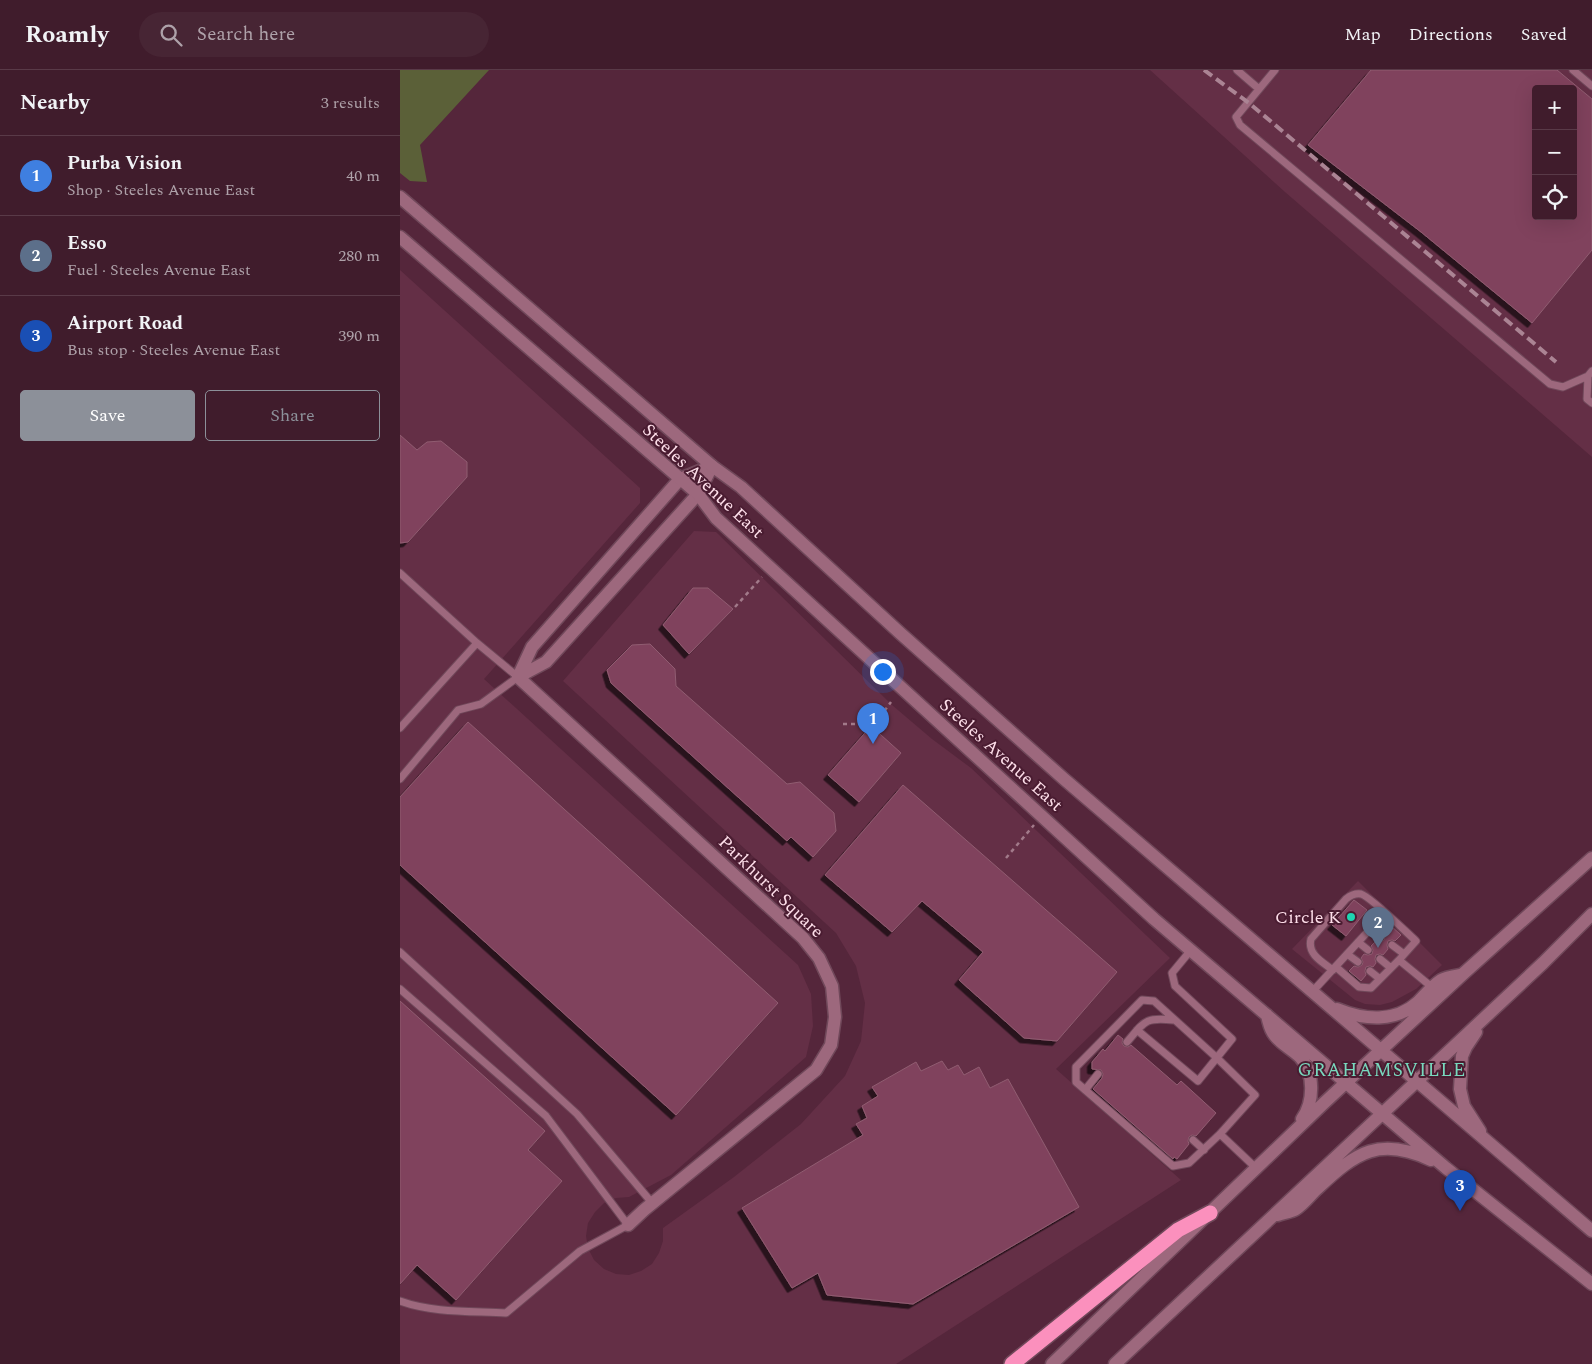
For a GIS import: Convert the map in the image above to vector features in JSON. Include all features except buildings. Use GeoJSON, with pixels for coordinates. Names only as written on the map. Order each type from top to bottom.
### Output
{"type":"FeatureCollection","features":[{"type":"Feature","properties":{"kind":"highway"},"geometry":{"type":"LineString","coordinates":[[1012,1364],[1178,1230],[1210,1213]]}},
{"type":"Feature","properties":{"kind":"main road","name":"Steeles Avenue East"},"geometry":{"type":"LineString","coordinates":[[400,197],[712,466],[741,487],[1030,749],[1592,1231]]}},
{"type":"Feature","properties":{"kind":"main road","name":"Steeles Avenue East"},"geometry":{"type":"LineString","coordinates":[[400,237],[698,494],[716,518],[1154,919],[1446,1168],[1592,1284]]}},
{"type":"Feature","properties":{"kind":"main road"},"geometry":{"type":"LineString","coordinates":[[518,677],[532,647],[680,479],[712,466]]}},
{"type":"Feature","properties":{"kind":"main road"},"geometry":{"type":"LineString","coordinates":[[518,677],[546,662],[698,494],[712,466]]}},
{"type":"Feature","properties":{"kind":"main road","name":"Parkhurst Square"},"geometry":{"type":"LineString","coordinates":[[518,677],[803,938],[819,958],[832,986],[835,1017],[831,1045],[816,1070],[628,1225]]}},
{"type":"Feature","properties":{"kind":"main road"},"geometry":{"type":"LineString","coordinates":[[1052,1364],[1347,1082],[1592,858]]}},
{"type":"Feature","properties":{"kind":"main road"},"geometry":{"type":"LineString","coordinates":[[1116,1364],[1382,1112],[1543,963],[1592,914]]}},
{"type":"Feature","properties":{"kind":"main road"},"geometry":{"type":"LineString","coordinates":[[1323,1002],[1360,1017],[1400,1015],[1441,980],[1464,973]]}},
{"type":"Feature","properties":{"kind":"main road"},"geometry":{"type":"LineString","coordinates":[[1486,1141],[1464,1106],[1460,1089],[1460,1066],[1466,1047],[1492,1011]]}},
{"type":"Feature","properties":{"kind":"main road"},"geometry":{"type":"LineString","coordinates":[[1266,1014],[1273,1033],[1300,1057],[1305,1064],[1310,1080],[1311,1098],[1309,1107],[1283,1142]]}},
{"type":"Feature","properties":{"kind":"main road"},"geometry":{"type":"LineString","coordinates":[[1274,1216],[1296,1209],[1345,1163],[1358,1155],[1372,1150],[1397,1149],[1413,1152],[1446,1168]]}},
{"type":"Feature","properties":{"kind":"lane"},"geometry":{"type":"LineString","coordinates":[[1237,70],[1259,89]]}},
{"type":"Feature","properties":{"kind":"lane"},"geometry":{"type":"LineString","coordinates":[[1275,70],[1236,117],[1240,125],[1550,384],[1562,387],[1590,374],[1588,399],[1592,402]]}},
{"type":"Feature","properties":{"kind":"lane"},"geometry":{"type":"LineString","coordinates":[[1574,70],[1592,86]]}},
{"type":"Feature","properties":{"kind":"lane"},"geometry":{"type":"LineString","coordinates":[[400,573],[477,643],[518,677],[481,704],[458,710],[400,779]]}},
{"type":"Feature","properties":{"kind":"lane"},"geometry":{"type":"LineString","coordinates":[[400,728],[477,643]]}},
{"type":"Feature","properties":{"kind":"lane"},"geometry":{"type":"LineString","coordinates":[[1361,894],[1367,897],[1416,941],[1401,957],[1371,988],[1360,987],[1315,956],[1310,949],[1310,944],[1311,939],[1346,899],[1351,895],[1361,894]]}},
{"type":"Feature","properties":{"kind":"lane"},"geometry":{"type":"LineString","coordinates":[[1312,992],[1385,913]]}},
{"type":"Feature","properties":{"kind":"lane"},"geometry":{"type":"LineString","coordinates":[[1369,930],[1380,937]]}},
{"type":"Feature","properties":{"kind":"lane"},"geometry":{"type":"LineString","coordinates":[[1358,942],[1368,950]]}},
{"type":"Feature","properties":{"kind":"lane"},"geometry":{"type":"LineString","coordinates":[[1392,945],[1401,957],[1433,988]]}},
{"type":"Feature","properties":{"kind":"lane"},"geometry":{"type":"LineString","coordinates":[[1138,1030],[1198,1081],[1232,1039],[1174,986],[1172,973],[1191,950]]}},
{"type":"Feature","properties":{"kind":"lane"},"geometry":{"type":"LineString","coordinates":[[400,952],[577,1114],[653,1204]]}},
{"type":"Feature","properties":{"kind":"lane"},"geometry":{"type":"LineString","coordinates":[[1347,954],[1358,962]]}},
{"type":"Feature","properties":{"kind":"lane"},"geometry":{"type":"LineString","coordinates":[[1380,959],[1390,968]]}},
{"type":"Feature","properties":{"kind":"lane"},"geometry":{"type":"LineString","coordinates":[[1370,971],[1380,979]]}},
{"type":"Feature","properties":{"kind":"lane"},"geometry":{"type":"LineString","coordinates":[[400,989],[546,1116],[628,1225],[580,1251],[506,1313],[438,1309],[413,1306],[400,1301]]}},
{"type":"Feature","properties":{"kind":"lane"},"geometry":{"type":"LineString","coordinates":[[1142,1000],[1154,1001],[1217,1058],[1255,1095],[1220,1134],[1190,1163],[1173,1166],[1076,1082],[1076,1067],[1142,1000]]}},
{"type":"Feature","properties":{"kind":"lane"},"geometry":{"type":"LineString","coordinates":[[1127,1042],[1145,1021],[1156,1018],[1174,1020]]}},
{"type":"Feature","properties":{"kind":"lane"},"geometry":{"type":"LineString","coordinates":[[1085,1090],[1098,1074]]}},
{"type":"Feature","properties":{"kind":"lane"},"geometry":{"type":"LineString","coordinates":[[1220,1134],[1256,1168]]}},
{"type":"Feature","properties":{"kind":"lane"},"geometry":{"type":"LineString","coordinates":[[1193,1140],[1204,1150]]}},
{"type":"Feature","properties":{"kind":"path"},"geometry":{"type":"LineString","coordinates":[[735,607],[763,576]]}},
{"type":"Feature","properties":{"kind":"path"},"geometry":{"type":"LineString","coordinates":[[842,724],[875,724],[891,702]]}},
{"type":"Feature","properties":{"kind":"path"},"geometry":{"type":"LineString","coordinates":[[1006,858],[1034,825]]}},
{"type":"Feature","properties":{"kind":"shaded area"},"geometry":{"type":"Polygon","coordinates":[[[1150,70],[1592,70],[1592,457],[1285,192],[1150,70]]]}},
{"type":"Feature","properties":{"kind":"shaded area"},"geometry":{"type":"Polygon","coordinates":[[[400,270],[640,488],[640,503],[484,679],[798,965],[811,994],[813,1026],[806,1057],[671,1175],[629,1197],[616,1198],[604,1203],[595,1212],[588,1223],[586,1236],[588,1248],[594,1260],[604,1269],[616,1274],[629,1275],[641,1271],[652,1264],[659,1253],[663,1241],[663,1228],[734,1177],[801,1124],[845,1076],[861,1041],[865,1003],[856,966],[836,933],[563,681],[694,531],[716,532],[892,705],[932,739],[971,768],[1170,958],[1056,1069],[1181,1180],[896,1364],[400,1364],[400,270]]]}},
{"type":"Feature","properties":{"kind":"shaded area"},"geometry":{"type":"Polygon","coordinates":[[[1358,881],[1442,965],[1416,989],[1392,1002],[1380,1005],[1365,1004],[1355,1000],[1292,949],[1358,881]]]}},
{"type":"Feature","properties":{"kind":"green space"},"geometry":{"type":"Polygon","coordinates":[[[400,70],[489,70],[420,145],[427,182],[410,181],[400,173],[400,70]]]}},
{"type":"Feature","properties":{"kind":"railway"},"geometry":{"type":"LineString","coordinates":[[1204,70],[1249,103],[1556,362]]}},
{"type":"Feature","properties":{"kind":"place","name":"Purba Vision"},"geometry":{"type":"Point","coordinates":[873,744]}},
{"type":"Feature","properties":{"kind":"place","name":"Circle K"},"geometry":{"type":"Point","coordinates":[1351,917]}},
{"type":"Feature","properties":{"kind":"place","name":"Esso"},"geometry":{"type":"Point","coordinates":[1378,948]}},
{"type":"Feature","properties":{"kind":"place","name":"Airport Road"},"geometry":{"type":"Point","coordinates":[1460,1211]}},
{"type":"Feature","properties":{"kind":"district","name":"GRAHAMSVILLE"},"geometry":{"type":"Point","coordinates":[1382,1070]}}]}
